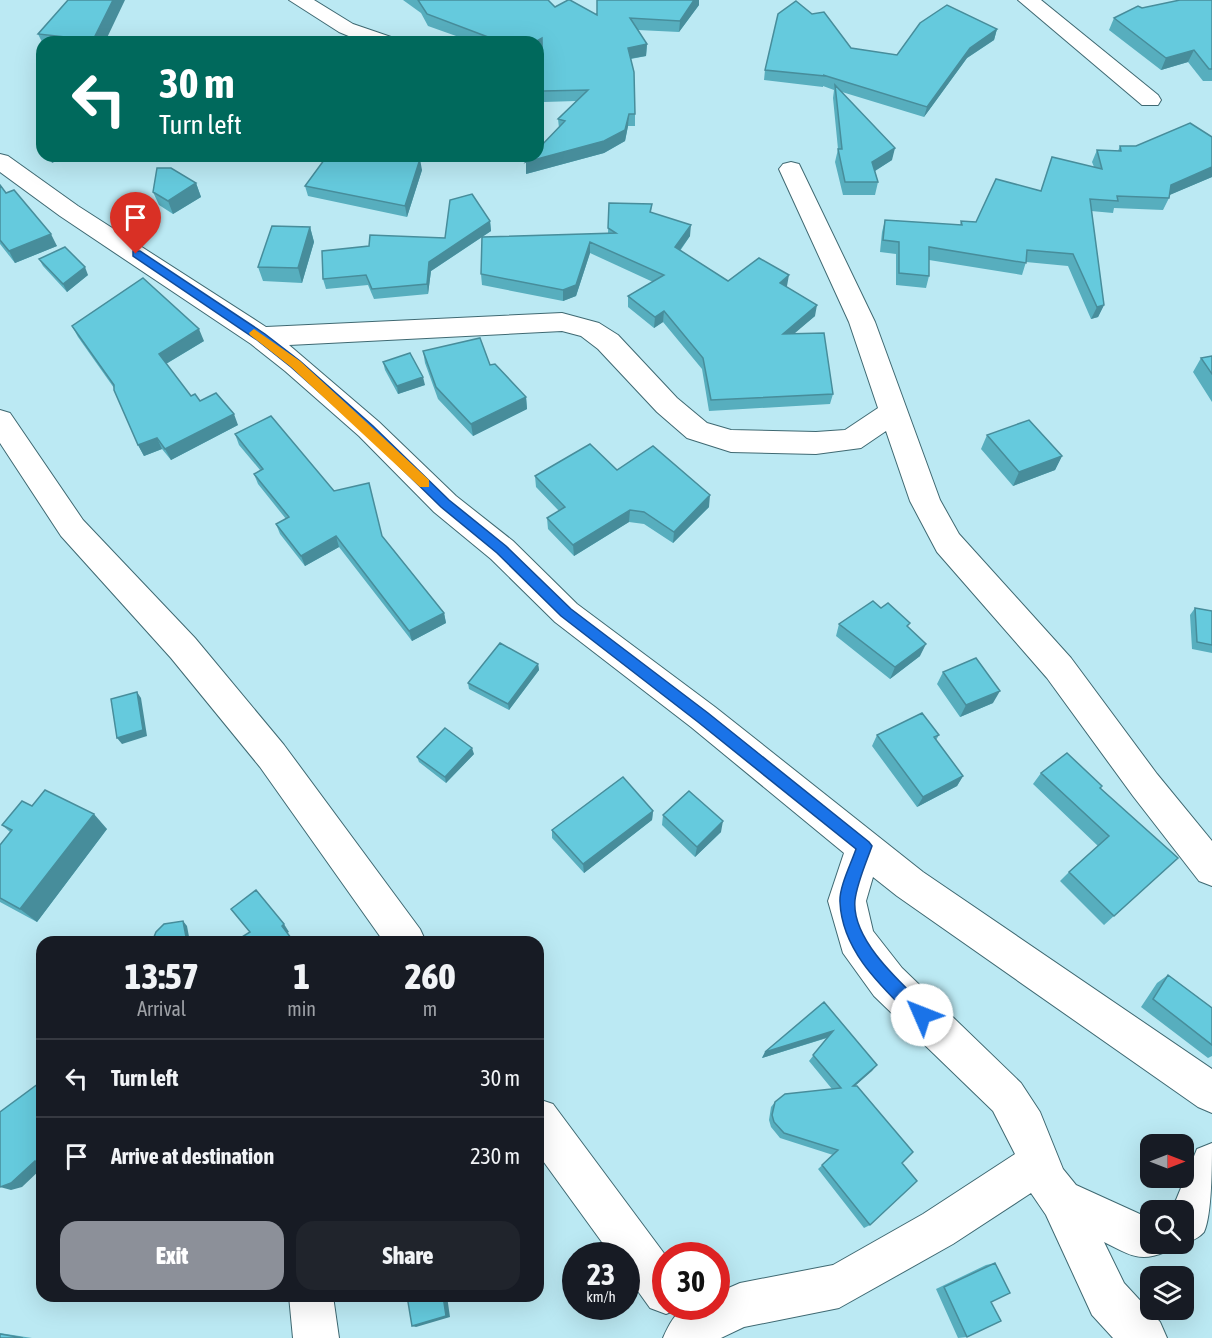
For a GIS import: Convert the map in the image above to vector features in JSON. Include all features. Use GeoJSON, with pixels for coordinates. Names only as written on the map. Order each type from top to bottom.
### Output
{"type":"FeatureCollection","features":[{"type":"Feature","properties":{"kind":"street"},"geometry":{"type":"LineString","coordinates":[[299,0],[346,28],[368,36]]}},
{"type":"Feature","properties":{"kind":"street"},"geometry":{"type":"LineString","coordinates":[[1028,0],[1150,100]]}},
{"type":"Feature","properties":{"kind":"street"},"geometry":{"type":"LineString","coordinates":[[0,161],[69,211],[261,337],[296,364],[369,429],[445,504],[502,550],[566,613],[703,717],[910,884],[1212,1093]]}},
{"type":"Feature","properties":{"kind":"street"},"geometry":{"type":"LineString","coordinates":[[791,169],[862,322],[892,413],[925,501],[948,543],[1059,668],[1145,785],[1212,869]]}},
{"type":"Feature","properties":{"kind":"street"},"geometry":{"type":"LineString","coordinates":[[261,337],[562,322],[590,329],[608,342],[667,405],[697,431],[731,441],[816,443],[850,440],[892,413]]}},
{"type":"Feature","properties":{"kind":"street"},"geometry":{"type":"LineString","coordinates":[[0,420],[72,528],[183,648],[251,731],[403,936]]}},
{"type":"Feature","properties":{"kind":"street"},"geometry":{"type":"LineString","coordinates":[[864,846],[847,901],[856,940],[888,982],[1007,1097],[1025,1127],[1038,1164],[1048,1184],[1061,1200],[1108,1299],[1144,1338]]}},
{"type":"Feature","properties":{"kind":"street"},"geometry":{"type":"LineString","coordinates":[[544,1127],[652,1273]]}},
{"type":"Feature","properties":{"kind":"street"},"geometry":{"type":"LineString","coordinates":[[689,1328],[740,1305],[839,1286],[938,1229],[1038,1164]]}},
{"type":"Feature","properties":{"kind":"street"},"geometry":{"type":"LineString","coordinates":[[1194,1208],[1212,1164]]}},
{"type":"Feature","properties":{"kind":"street"},"geometry":{"type":"LineString","coordinates":[[1061,1200],[1140,1237]]}},
{"type":"Feature","properties":{"kind":"street"},"geometry":{"type":"LineString","coordinates":[[312,1302],[315,1338]]}},
{"type":"Feature","properties":{"kind":"building"},"geometry":{"type":"Polygon","coordinates":[[[68,0],[113,0],[95,36],[38,34],[68,0]]]}},
{"type":"Feature","properties":{"kind":"building"},"geometry":{"type":"Polygon","coordinates":[[[418,0],[548,0],[555,7],[570,0],[597,15],[597,0],[694,0],[680,21],[630,18],[647,44],[628,48],[634,72],[635,114],[629,114],[625,130],[604,141],[544,157],[544,143],[565,121],[558,119],[588,90],[544,91],[544,36],[485,36],[427,14],[418,0]]]}},
{"type":"Feature","properties":{"kind":"building"},"geometry":{"type":"Polygon","coordinates":[[[1180,0],[1212,0],[1212,69],[1209,69],[1194,50],[1166,58],[1114,18],[1138,6],[1142,8],[1180,0]]]}},
{"type":"Feature","properties":{"kind":"building"},"geometry":{"type":"Polygon","coordinates":[[[796,1],[812,14],[824,12],[851,48],[897,55],[920,23],[947,5],[997,29],[970,48],[927,107],[823,75],[825,76],[765,70],[778,14],[796,1]]]}},
{"type":"Feature","properties":{"kind":"building"},"geometry":{"type":"Polygon","coordinates":[[[835,85],[895,148],[872,162],[878,182],[845,182],[838,149],[842,149],[835,85]]]}},
{"type":"Feature","properties":{"kind":"building"},"geometry":{"type":"Polygon","coordinates":[[[1190,123],[1212,137],[1212,167],[1171,185],[1169,198],[1117,196],[1118,201],[1090,199],[1104,305],[1097,307],[1073,254],[1027,250],[1026,263],[929,247],[929,276],[899,273],[899,242],[883,240],[885,220],[962,225],[961,221],[976,222],[996,179],[1041,191],[1052,157],[1102,169],[1097,150],[1121,151],[1120,146],[1136,146],[1190,123]]]}},
{"type":"Feature","properties":{"kind":"building"},"geometry":{"type":"Polygon","coordinates":[[[323,162],[419,162],[405,206],[305,186],[323,162]]]}},
{"type":"Feature","properties":{"kind":"building"},"geometry":{"type":"Polygon","coordinates":[[[157,168],[171,168],[196,183],[168,201],[153,192],[157,168]]]}},
{"type":"Feature","properties":{"kind":"building"},"geometry":{"type":"Polygon","coordinates":[[[0,185],[6,193],[14,190],[51,234],[9,251],[0,240],[0,185]]]}},
{"type":"Feature","properties":{"kind":"building"},"geometry":{"type":"Polygon","coordinates":[[[472,194],[490,221],[429,262],[427,284],[372,289],[366,275],[323,279],[322,251],[369,246],[370,235],[445,238],[450,200],[472,194]]]}},
{"type":"Feature","properties":{"kind":"building"},"geometry":{"type":"Polygon","coordinates":[[[609,203],[652,204],[650,212],[691,225],[675,247],[728,281],[759,258],[789,275],[780,283],[817,305],[783,334],[824,333],[833,394],[711,400],[703,358],[664,311],[655,317],[628,296],[664,275],[590,242],[576,285],[563,290],[481,274],[482,237],[616,233],[608,228],[609,203]]]}},
{"type":"Feature","properties":{"kind":"building"},"geometry":{"type":"Polygon","coordinates":[[[272,226],[310,227],[298,268],[258,267],[272,226]]]}},
{"type":"Feature","properties":{"kind":"building"},"geometry":{"type":"Polygon","coordinates":[[[65,247],[85,267],[63,284],[39,259],[65,247]]]}},
{"type":"Feature","properties":{"kind":"building"},"geometry":{"type":"Polygon","coordinates":[[[143,278],[199,329],[159,354],[191,396],[195,394],[200,401],[216,393],[234,414],[165,449],[157,438],[138,445],[114,390],[114,385],[72,326],[143,278]]]}},
{"type":"Feature","properties":{"kind":"building"},"geometry":{"type":"Polygon","coordinates":[[[480,338],[490,365],[495,364],[526,397],[471,424],[436,387],[423,351],[480,338]]]}},
{"type":"Feature","properties":{"kind":"building"},"geometry":{"type":"Polygon","coordinates":[[[410,353],[423,377],[397,386],[383,362],[410,353]]]}},
{"type":"Feature","properties":{"kind":"building"},"geometry":{"type":"Polygon","coordinates":[[[1212,356],[1212,374],[1201,358],[1212,356]]]}},
{"type":"Feature","properties":{"kind":"building"},"geometry":{"type":"Polygon","coordinates":[[[271,416],[334,491],[369,483],[382,536],[444,613],[409,631],[336,536],[301,556],[276,524],[289,517],[254,474],[263,469],[235,434],[271,416]]]}},
{"type":"Feature","properties":{"kind":"building"},"geometry":{"type":"Polygon","coordinates":[[[1029,420],[1062,456],[1019,472],[987,435],[1029,420]]]}},
{"type":"Feature","properties":{"kind":"building"},"geometry":{"type":"Polygon","coordinates":[[[590,444],[617,470],[653,446],[710,495],[674,532],[644,512],[630,510],[573,545],[547,518],[565,507],[535,476],[590,444]]]}},
{"type":"Feature","properties":{"kind":"building"},"geometry":{"type":"Polygon","coordinates":[[[873,601],[881,608],[888,603],[910,623],[907,626],[926,644],[895,667],[839,624],[873,601]]]}},
{"type":"Feature","properties":{"kind":"building"},"geometry":{"type":"Polygon","coordinates":[[[1195,608],[1212,611],[1212,645],[1197,642],[1195,608]]]}},
{"type":"Feature","properties":{"kind":"building"},"geometry":{"type":"Polygon","coordinates":[[[500,643],[538,664],[508,704],[468,683],[500,643]]]}},
{"type":"Feature","properties":{"kind":"building"},"geometry":{"type":"Polygon","coordinates":[[[976,658],[1000,691],[966,705],[943,672],[976,658]]]}},
{"type":"Feature","properties":{"kind":"building"},"geometry":{"type":"Polygon","coordinates":[[[137,692],[143,730],[117,738],[111,699],[137,692]]]}},
{"type":"Feature","properties":{"kind":"building"},"geometry":{"type":"Polygon","coordinates":[[[922,713],[939,735],[934,737],[963,776],[923,797],[877,735],[922,713]]]}},
{"type":"Feature","properties":{"kind":"building"},"geometry":{"type":"Polygon","coordinates":[[[445,728],[472,748],[445,777],[417,757],[445,728]]]}},
{"type":"Feature","properties":{"kind":"building"},"geometry":{"type":"Polygon","coordinates":[[[1067,753],[1102,786],[1100,788],[1178,858],[1114,916],[1069,872],[1109,836],[1041,773],[1067,753]]]}},
{"type":"Feature","properties":{"kind":"building"},"geometry":{"type":"Polygon","coordinates":[[[623,777],[653,811],[583,864],[552,830],[623,777]]]}},
{"type":"Feature","properties":{"kind":"building"},"geometry":{"type":"Polygon","coordinates":[[[45,790],[94,814],[20,909],[0,898],[0,845],[12,830],[2,825],[22,801],[32,806],[45,790]]]}},
{"type":"Feature","properties":{"kind":"building"},"geometry":{"type":"Polygon","coordinates":[[[689,791],[723,821],[697,847],[663,815],[689,791]]]}},
{"type":"Feature","properties":{"kind":"building"},"geometry":{"type":"Polygon","coordinates":[[[256,890],[284,924],[282,926],[290,936],[244,936],[250,932],[231,909],[256,890]]]}},
{"type":"Feature","properties":{"kind":"building"},"geometry":{"type":"Polygon","coordinates":[[[183,921],[186,936],[154,936],[164,924],[183,921]]]}},
{"type":"Feature","properties":{"kind":"building"},"geometry":{"type":"Polygon","coordinates":[[[1168,975],[1212,1008],[1212,1045],[1153,999],[1168,975]]]}},
{"type":"Feature","properties":{"kind":"building"},"geometry":{"type":"Polygon","coordinates":[[[824,1002],[877,1065],[853,1086],[857,1086],[913,1152],[902,1163],[917,1181],[870,1225],[822,1165],[838,1150],[784,1133],[774,1122],[772,1115],[775,1102],[785,1094],[841,1088],[813,1055],[833,1031],[765,1052],[824,1002]]]}},
{"type":"Feature","properties":{"kind":"building"},"geometry":{"type":"Polygon","coordinates":[[[36,1085],[36,1163],[35,1161],[11,1183],[0,1187],[0,1112],[36,1085]]]}},
{"type":"Feature","properties":{"kind":"building"},"geometry":{"type":"Polygon","coordinates":[[[995,1263],[1010,1293],[991,1302],[1001,1321],[967,1337],[944,1287],[995,1263]]]}},
{"type":"Feature","properties":{"kind":"building"},"geometry":{"type":"Polygon","coordinates":[[[408,1302],[444,1302],[446,1316],[412,1326],[408,1302]]]}},
{"type":"Feature","properties":{"kind":"building"},"geometry":{"type":"Polygon","coordinates":[[[0,1334],[23,1338],[0,1338],[0,1334]]]}},
{"type":"Feature","properties":{"kind":"slow traffic"},"geometry":{"type":"LineString","coordinates":[[254,333],[296,364],[369,429],[424,483]]}},
{"type":"Feature","properties":{"kind":"route"},"geometry":{"type":"LineString","coordinates":[[136,254],[261,337],[296,364],[369,429],[445,504],[502,550],[566,613],[703,717],[864,846],[847,901],[856,940],[888,982],[922,1015]]}}]}
